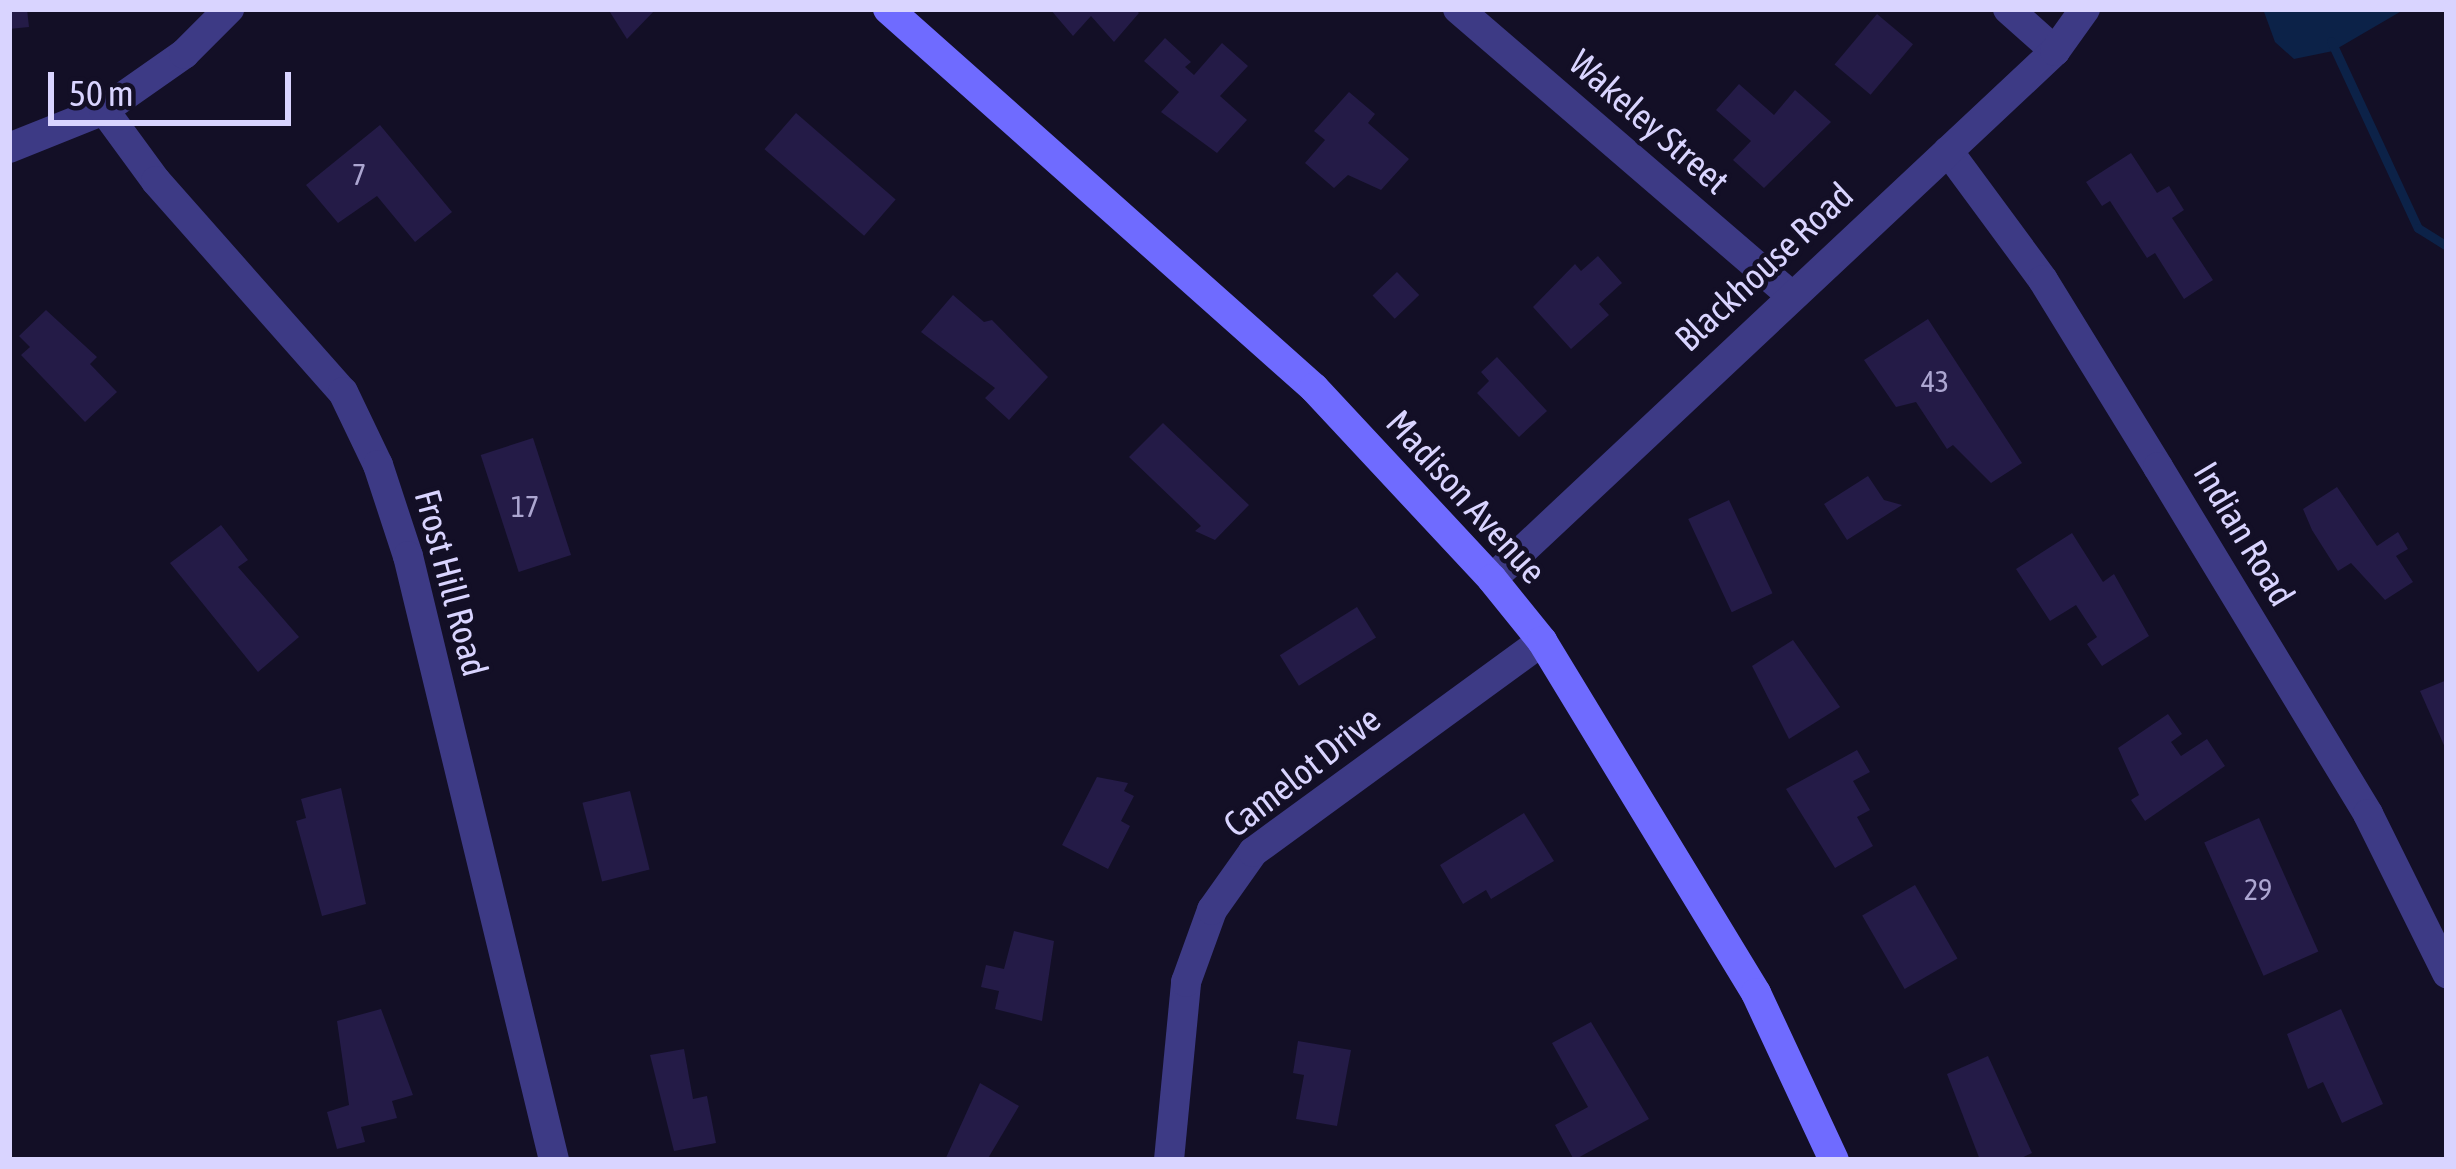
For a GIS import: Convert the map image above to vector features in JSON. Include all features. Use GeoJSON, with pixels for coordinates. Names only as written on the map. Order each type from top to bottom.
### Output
{"type":"FeatureCollection","features":[{"type":"Feature","properties":{"kind":"street"},"geometry":{"type":"LineString","coordinates":[[9,148],[104,110],[184,54],[229,9]]}},
{"type":"Feature","properties":{"kind":"street","name":"Madison Avenue"},"geometry":{"type":"LineString","coordinates":[[888,9],[1314,388],[1492,580],[1542,641],[1756,993],[1834,1160]]}},
{"type":"Feature","properties":{"kind":"street","name":"Wakeley Street"},"geometry":{"type":"LineString","coordinates":[[1458,9],[1790,295]]}},
{"type":"Feature","properties":{"kind":"street"},"geometry":{"type":"LineString","coordinates":[[2008,9],[2055,51]]}},
{"type":"Feature","properties":{"kind":"street","name":"Blackhouse Road"},"geometry":{"type":"LineString","coordinates":[[1492,580],[1790,295],[2055,51],[2085,9]]}},
{"type":"Feature","properties":{"kind":"street","name":"Frost Hill Road"},"geometry":{"type":"LineString","coordinates":[[104,110],[156,181],[344,392],[378,465],[408,556],[554,1160]]}},
{"type":"Feature","properties":{"kind":"street","name":"Indian Road"},"geometry":{"type":"LineString","coordinates":[[1948,151],[2043,280],[2147,448],[2368,814],[2447,973]]}},
{"type":"Feature","properties":{"kind":"street","name":"Camelot Drive"},"geometry":{"type":"LineString","coordinates":[[1169,1160],[1186,982],[1213,910],[1253,852],[1542,641]]}},
{"type":"Feature","properties":{"kind":"water"},"geometry":{"type":"Polygon","coordinates":[[[2263,9],[2405,9],[2333,51],[2294,59],[2275,42],[2263,9]]]}},
{"type":"Feature","properties":{"kind":"building"},"geometry":{"type":"Polygon","coordinates":[[[9,9],[27,9],[29,27],[9,29],[9,9]]]}},
{"type":"Feature","properties":{"kind":"building"},"geometry":{"type":"Polygon","coordinates":[[[608,9],[656,9],[627,39],[608,9]]]}},
{"type":"Feature","properties":{"kind":"building"},"geometry":{"type":"Polygon","coordinates":[[[1050,9],[1134,9],[1139,13],[1114,42],[1091,16],[1073,36],[1050,9]]]}},
{"type":"Feature","properties":{"kind":"building"},"geometry":{"type":"Polygon","coordinates":[[[1877,14],[1913,44],[1871,95],[1835,65],[1877,14]]]}},
{"type":"Feature","properties":{"kind":"building"},"geometry":{"type":"Polygon","coordinates":[[[1165,38],[1191,62],[1185,67],[1194,75],[1222,43],[1248,66],[1220,96],[1247,120],[1217,153],[1161,112],[1179,92],[1144,61],[1165,38]]]}},
{"type":"Feature","properties":{"kind":"building"},"geometry":{"type":"Polygon","coordinates":[[[1739,84],[1774,115],[1795,90],[1831,122],[1764,188],[1733,160],[1751,141],[1716,110],[1739,84]]]}},
{"type":"Feature","properties":{"kind":"building"},"geometry":{"type":"Polygon","coordinates":[[[1349,92],[1375,114],[1368,123],[1409,159],[1381,190],[1348,175],[1334,188],[1305,163],[1325,140],[1314,131],[1349,92]]]}},
{"type":"Feature","properties":{"kind":"building"},"geometry":{"type":"Polygon","coordinates":[[[796,113],[896,200],[864,236],[765,149],[796,113]]]}},
{"type":"Feature","properties":{"kind":"building"},"geometry":{"type":"Polygon","coordinates":[[[380,125],[452,212],[415,242],[377,196],[338,223],[306,185],[380,125]]]}},
{"type":"Feature","properties":{"kind":"building"},"geometry":{"type":"Polygon","coordinates":[[[2131,153],[2157,193],[2169,186],[2184,210],[2172,218],[2213,280],[2184,299],[2155,253],[2147,258],[2110,201],[2102,206],[2086,182],[2131,153]]]}},
{"type":"Feature","properties":{"kind":"building"},"geometry":{"type":"Polygon","coordinates":[[[1598,256],[1622,283],[1599,304],[1609,315],[1571,349],[1533,307],[1575,264],[1581,271],[1598,256]]]}},
{"type":"Feature","properties":{"kind":"building"},"geometry":{"type":"Polygon","coordinates":[[[1397,272],[1419,295],[1395,319],[1373,296],[1397,272]]]}},
{"type":"Feature","properties":{"kind":"building"},"geometry":{"type":"Polygon","coordinates":[[[953,295],[984,322],[992,320],[1048,377],[1009,420],[985,398],[995,388],[921,332],[953,295]]]}},
{"type":"Feature","properties":{"kind":"building"},"geometry":{"type":"Polygon","coordinates":[[[46,310],[97,357],[90,364],[117,392],[85,422],[21,355],[30,347],[19,336],[46,310]]]}},
{"type":"Feature","properties":{"kind":"building"},"geometry":{"type":"Polygon","coordinates":[[[1928,319],[2022,463],[1991,483],[1953,445],[1947,449],[1916,402],[1896,407],[1864,360],[1928,319]]]}},
{"type":"Feature","properties":{"kind":"building"},"geometry":{"type":"Polygon","coordinates":[[[1497,357],[1547,411],[1519,437],[1477,393],[1489,381],[1481,372],[1497,357]]]}},
{"type":"Feature","properties":{"kind":"building"},"geometry":{"type":"Polygon","coordinates":[[[1163,423],[1249,505],[1215,540],[1195,531],[1201,526],[1129,457],[1163,423]]]}},
{"type":"Feature","properties":{"kind":"building"},"geometry":{"type":"Polygon","coordinates":[[[533,438],[571,555],[519,572],[481,455],[533,438]]]}},
{"type":"Feature","properties":{"kind":"building"},"geometry":{"type":"Polygon","coordinates":[[[1868,476],[1884,500],[1902,505],[1847,540],[1824,504],[1868,476]]]}},
{"type":"Feature","properties":{"kind":"building"},"geometry":{"type":"Polygon","coordinates":[[[2337,487],[2377,546],[2398,532],[2408,549],[2396,556],[2413,582],[2385,600],[2351,563],[2338,571],[2303,509],[2337,487]]]}},
{"type":"Feature","properties":{"kind":"building"},"geometry":{"type":"Polygon","coordinates":[[[1729,500],[1773,593],[1732,612],[1688,519],[1729,500]]]}},
{"type":"Feature","properties":{"kind":"building"},"geometry":{"type":"Polygon","coordinates":[[[221,525],[248,560],[238,567],[299,637],[258,672],[170,563],[221,525]]]}},
{"type":"Feature","properties":{"kind":"building"},"geometry":{"type":"Polygon","coordinates":[[[2072,533],[2103,582],[2114,574],[2149,636],[2102,666],[2087,644],[2097,637],[2076,605],[2050,621],[2016,569],[2072,533]]]}},
{"type":"Feature","properties":{"kind":"building"},"geometry":{"type":"Polygon","coordinates":[[[1357,607],[1376,638],[1299,686],[1280,655],[1357,607]]]}},
{"type":"Feature","properties":{"kind":"building"},"geometry":{"type":"Polygon","coordinates":[[[1793,640],[1840,707],[1789,739],[1752,666],[1793,640]]]}},
{"type":"Feature","properties":{"kind":"building"},"geometry":{"type":"Polygon","coordinates":[[[2447,680],[2447,752],[2420,691],[2447,680]]]}},
{"type":"Feature","properties":{"kind":"building"},"geometry":{"type":"Polygon","coordinates":[[[2168,714],[2182,734],[2171,742],[2181,756],[2207,739],[2225,766],[2145,821],[2131,800],[2139,795],[2118,748],[2168,714]]]}},
{"type":"Feature","properties":{"kind":"building"},"geometry":{"type":"Polygon","coordinates":[[[1857,750],[1870,772],[1853,781],[1870,810],[1857,817],[1873,846],[1835,868],[1786,789],[1857,750]]]}},
{"type":"Feature","properties":{"kind":"building"},"geometry":{"type":"Polygon","coordinates":[[[1097,777],[1128,783],[1124,791],[1134,796],[1121,821],[1130,826],[1108,869],[1062,845],[1097,777]]]}},
{"type":"Feature","properties":{"kind":"building"},"geometry":{"type":"Polygon","coordinates":[[[341,788],[366,904],[322,916],[296,821],[306,818],[301,799],[341,788]]]}},
{"type":"Feature","properties":{"kind":"building"},"geometry":{"type":"Polygon","coordinates":[[[630,791],[650,870],[602,881],[582,803],[630,791]]]}},
{"type":"Feature","properties":{"kind":"building"},"geometry":{"type":"Polygon","coordinates":[[[1524,813],[1554,861],[1491,899],[1486,890],[1463,904],[1440,865],[1524,813]]]}},
{"type":"Feature","properties":{"kind":"building"},"geometry":{"type":"Polygon","coordinates":[[[2259,818],[2318,951],[2264,976],[2204,842],[2259,818]]]}},
{"type":"Feature","properties":{"kind":"building"},"geometry":{"type":"Polygon","coordinates":[[[1915,885],[1958,959],[1905,989],[1862,916],[1915,885]]]}},
{"type":"Feature","properties":{"kind":"building"},"geometry":{"type":"Polygon","coordinates":[[[1014,931],[1054,941],[1042,1021],[995,1009],[999,991],[981,987],[986,965],[1004,969],[1014,931]]]}},
{"type":"Feature","properties":{"kind":"building"},"geometry":{"type":"Polygon","coordinates":[[[381,1009],[413,1095],[392,1101],[397,1118],[361,1127],[365,1142],[337,1149],[327,1112],[349,1105],[337,1021],[381,1009]]]}},
{"type":"Feature","properties":{"kind":"building"},"geometry":{"type":"Polygon","coordinates":[[[2341,1009],[2383,1104],[2342,1123],[2323,1082],[2308,1089],[2287,1034],[2341,1009]]]}},
{"type":"Feature","properties":{"kind":"building"},"geometry":{"type":"Polygon","coordinates":[[[1591,1022],[1649,1119],[1574,1160],[1555,1125],[1588,1107],[1552,1043],[1591,1022]]]}},
{"type":"Feature","properties":{"kind":"building"},"geometry":{"type":"Polygon","coordinates":[[[1298,1041],[1351,1050],[1337,1126],[1296,1119],[1304,1075],[1293,1073],[1298,1041]]]}},
{"type":"Feature","properties":{"kind":"building"},"geometry":{"type":"Polygon","coordinates":[[[684,1049],[693,1099],[707,1096],[716,1143],[674,1151],[650,1055],[684,1049]]]}},
{"type":"Feature","properties":{"kind":"building"},"geometry":{"type":"Polygon","coordinates":[[[1988,1056],[2032,1153],[2017,1160],[1980,1160],[1947,1074],[1988,1056]]]}},
{"type":"Feature","properties":{"kind":"building"},"geometry":{"type":"Polygon","coordinates":[[[980,1083],[1019,1106],[987,1160],[945,1160],[980,1083]]]}},
{"type":"Feature","properties":{"kind":"waterway"},"geometry":{"type":"LineString","coordinates":[[2331,41],[2418,228],[2447,246]]}}]}
